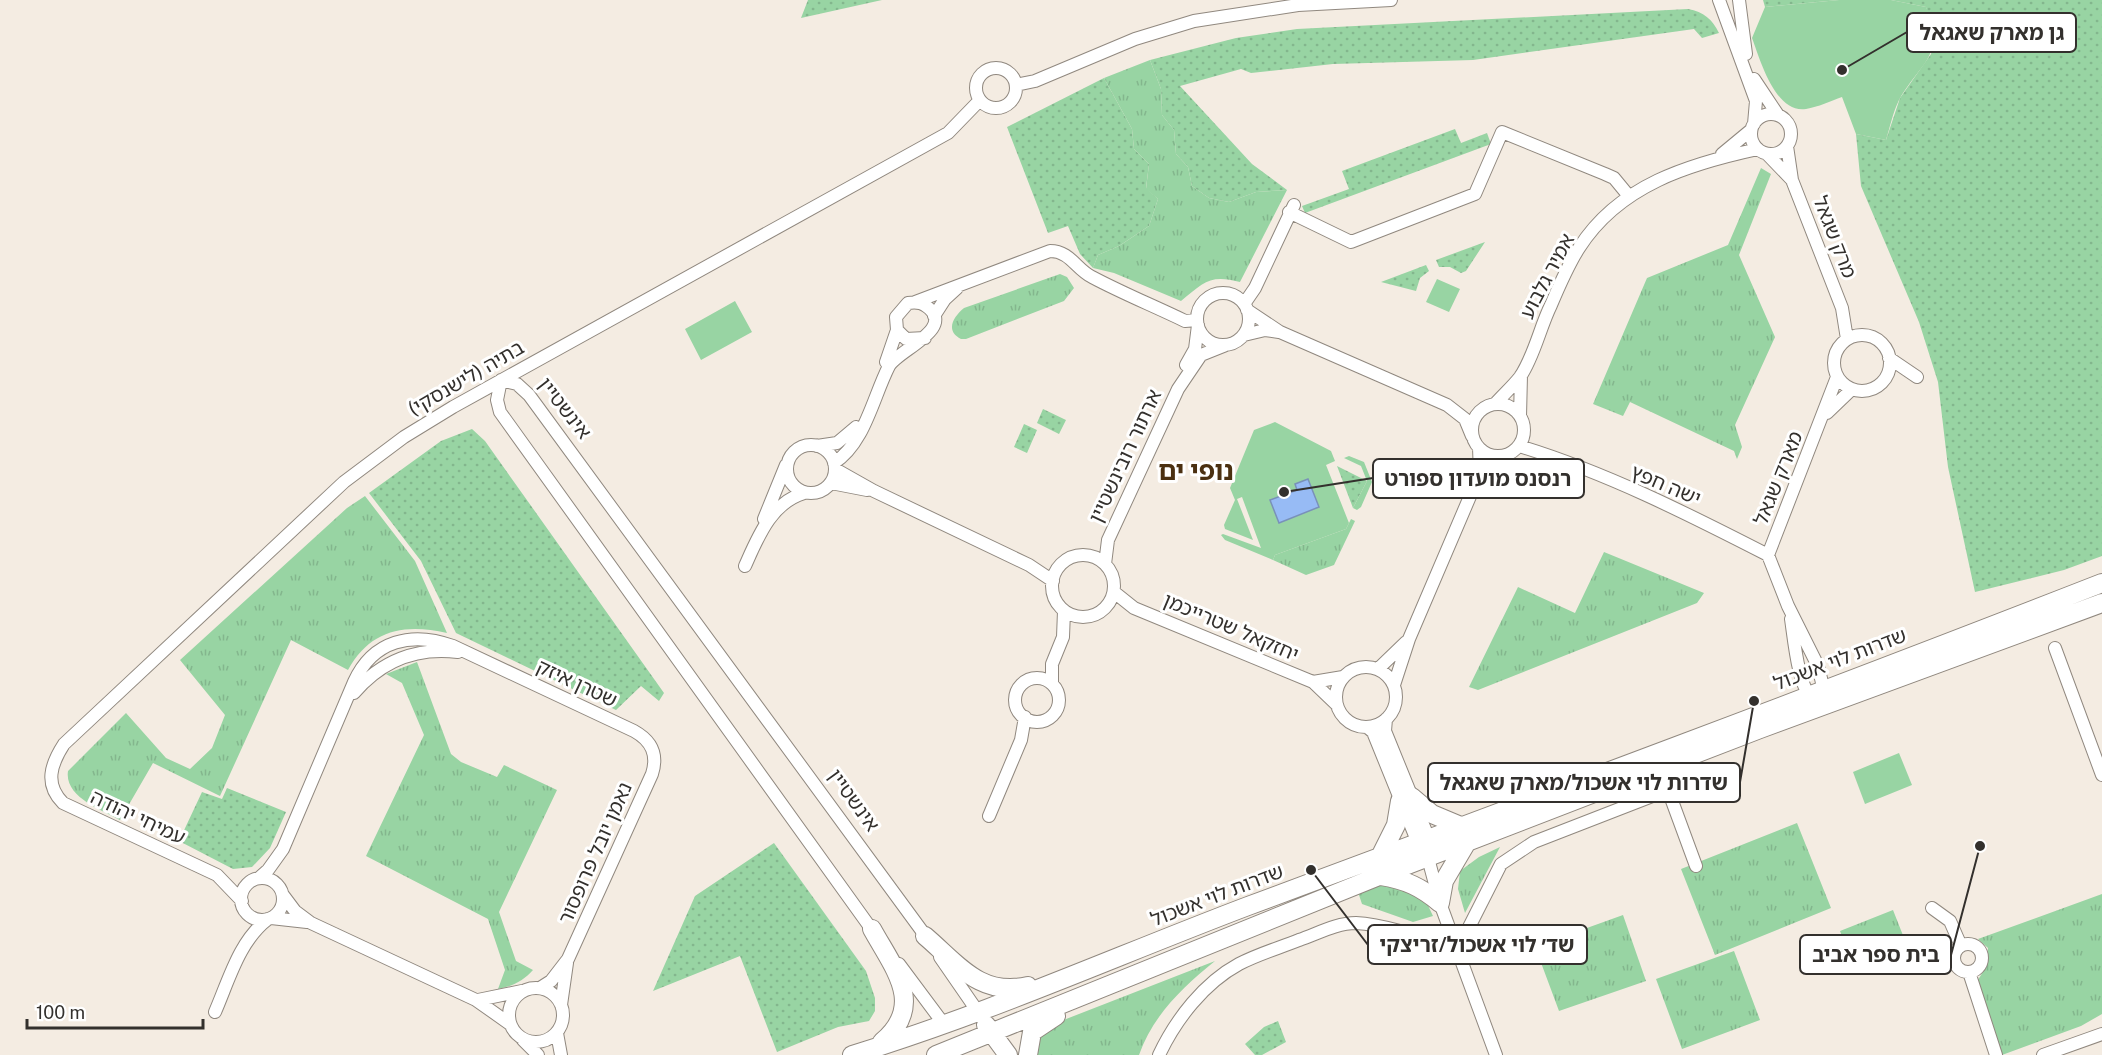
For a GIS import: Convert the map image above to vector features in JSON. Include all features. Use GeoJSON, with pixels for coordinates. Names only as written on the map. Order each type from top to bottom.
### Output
{"type":"FeatureCollection","features":[{"type":"Feature","properties":{"kind":"street"},"geometry":{"type":"LineString","coordinates":[[1016,85],[1035,81],[1135,39],[1194,21],[1298,6],[1391,0]]}},
{"type":"Feature","properties":{"kind":"street"},"geometry":{"type":"LineString","coordinates":[[1719,0],[1756,101],[1751,138],[1762,152],[1778,153],[1787,146],[1791,136],[1790,127],[1778,115],[1755,81],[1744,46],[1739,0]]}},
{"type":"Feature","properties":{"kind":"street"},"geometry":{"type":"LineString","coordinates":[[998,68],[1014,79],[1016,85],[1014,97],[1001,107],[990,107],[980,100],[976,87],[986,71],[998,68]]}},
{"type":"Feature","properties":{"kind":"street","name":"בתיה (לישנסקי)"},"geometry":{"type":"LineString","coordinates":[[51,785],[53,763],[71,736],[344,482],[404,437],[501,380],[948,134],[980,100]]}},
{"type":"Feature","properties":{"kind":"street"},"geometry":{"type":"LineString","coordinates":[[1753,127],[1764,115],[1778,115]]}},
{"type":"Feature","properties":{"kind":"street","name":"אמיר גלבוע"},"geometry":{"type":"LineString","coordinates":[[1718,158],[1753,127]]}},
{"type":"Feature","properties":{"kind":"street"},"geometry":{"type":"LineString","coordinates":[[1244,335],[1249,323],[1245,307],[1292,208],[1351,242],[1475,194],[1502,132],[1614,178],[1628,195]]}},
{"type":"Feature","properties":{"kind":"street","name":"מרק שגאל"},"geometry":{"type":"LineString","coordinates":[[1787,146],[1792,180],[1842,308],[1847,339]]}},
{"type":"Feature","properties":{"kind":"street","name":"אמיר גלבוע"},"geometry":{"type":"LineString","coordinates":[[1520,416],[1518,404],[1521,375],[1550,307],[1580,247],[1610,211],[1628,195],[1718,158],[1762,152]]}},
{"type":"Feature","properties":{"kind":"street","name":"מרק שגאל"},"geometry":{"type":"LineString","coordinates":[[1762,152],[1792,180]]}},
{"type":"Feature","properties":{"kind":"street"},"geometry":{"type":"LineString","coordinates":[[745,566],[788,461],[802,446],[837,443],[854,430],[892,351],[897,330],[896,317],[908,303],[960,286],[1050,251],[1058,251],[1070,258],[1090,277],[1185,321],[1197,322]]}},
{"type":"Feature","properties":{"kind":"street"},"geometry":{"type":"LineString","coordinates":[[758,537],[778,507],[794,496],[822,491],[831,483],[835,466],[856,438],[894,360],[925,339],[933,329],[934,316],[945,299],[960,286]]}},
{"type":"Feature","properties":{"kind":"street"},"geometry":{"type":"LineString","coordinates":[[1280,332],[1265,330],[1244,335],[1226,345],[1207,340],[1197,322],[1201,306],[1211,296],[1225,293],[1280,332],[1448,405],[1470,408],[1507,405],[1520,416],[1524,431],[1519,446],[1501,456],[1480,473]]}},
{"type":"Feature","properties":{"kind":"street"},"geometry":{"type":"LineString","coordinates":[[915,302],[927,306],[934,316]]}},
{"type":"Feature","properties":{"kind":"street","name":"מרק שגאל"},"geometry":{"type":"LineString","coordinates":[[1842,308],[1863,335]]}},
{"type":"Feature","properties":{"kind":"street","name":"ארתור רובינשטיין"},"geometry":{"type":"LineString","coordinates":[[1105,564],[1108,540],[1195,349],[1197,322]]}},
{"type":"Feature","properties":{"kind":"street"},"geometry":{"type":"LineString","coordinates":[[897,330],[906,339],[925,339]]}},
{"type":"Feature","properties":{"kind":"street"},"geometry":{"type":"LineString","coordinates":[[1824,416],[1837,377],[1833,359],[1838,347],[1847,339],[1863,335],[1880,342],[1895,369],[1917,377]]}},
{"type":"Feature","properties":{"kind":"street","name":"ארתור רובינשטיין"},"geometry":{"type":"LineString","coordinates":[[1178,389],[1201,355],[1226,345]]}},
{"type":"Feature","properties":{"kind":"street"},"geometry":{"type":"LineString","coordinates":[[1837,377],[1852,389],[1865,391],[1877,387],[1895,369]]}},
{"type":"Feature","properties":{"kind":"street","name":"אמיר גלבוע"},"geometry":{"type":"LineString","coordinates":[[1491,405],[1521,375]]}},
{"type":"Feature","properties":{"kind":"street"},"geometry":{"type":"LineString","coordinates":[[501,380],[497,400],[500,412],[961,1050]]}},
{"type":"Feature","properties":{"kind":"street","name":"אינשטיין"},"geometry":{"type":"LineString","coordinates":[[501,380],[517,384],[529,394],[925,936],[1008,1055]]}},
{"type":"Feature","properties":{"kind":"street"},"geometry":{"type":"LineString","coordinates":[[1824,416],[1852,389]]}},
{"type":"Feature","properties":{"kind":"street"},"geometry":{"type":"LineString","coordinates":[[1448,405],[1465,419],[1479,448],[1480,473],[1409,639],[1394,686],[1396,700],[1386,719],[1385,731],[1406,799],[1425,847],[1440,903],[1496,1055]]}},
{"type":"Feature","properties":{"kind":"street"},"geometry":{"type":"LineString","coordinates":[[1472,436],[1474,418],[1491,405]]}},
{"type":"Feature","properties":{"kind":"street","name":"מארק שגאל"},"geometry":{"type":"LineString","coordinates":[[1768,555],[1824,416]]}},
{"type":"Feature","properties":{"kind":"street","name":"ישה חפץ"},"geometry":{"type":"LineString","coordinates":[[1524,431],[1547,454]]}},
{"type":"Feature","properties":{"kind":"street"},"geometry":{"type":"LineString","coordinates":[[817,446],[829,454],[835,466],[874,491],[1029,565],[1053,581]]}},
{"type":"Feature","properties":{"kind":"street","name":"ישה חפץ"},"geometry":{"type":"LineString","coordinates":[[1519,446],[1547,454],[1702,521],[1768,555]]}},
{"type":"Feature","properties":{"kind":"street"},"geometry":{"type":"LineString","coordinates":[[1479,448],[1489,454],[1501,456]]}},
{"type":"Feature","properties":{"kind":"street"},"geometry":{"type":"LineString","coordinates":[[788,461],[789,481],[804,493]]}},
{"type":"Feature","properties":{"kind":"street"},"geometry":{"type":"LineString","coordinates":[[831,483],[874,491]]}},
{"type":"Feature","properties":{"kind":"street","name":"ארתור רובינשטיין"},"geometry":{"type":"LineString","coordinates":[[1092,557],[1108,540]]}},
{"type":"Feature","properties":{"kind":"street"},"geometry":{"type":"LineString","coordinates":[[1768,555],[1788,606],[1809,646],[1825,698]]}},
{"type":"Feature","properties":{"kind":"street"},"geometry":{"type":"LineString","coordinates":[[1029,565],[1060,566],[1078,556],[1092,557],[1105,564],[1112,574],[1114,592],[1103,610],[1092,616],[1080,617],[1064,610]]}},
{"type":"Feature","properties":{"kind":"street"},"geometry":{"type":"LineString","coordinates":[[1060,566],[1053,581],[1054,594],[1064,610],[1063,637]]}},
{"type":"Feature","properties":{"kind":"street","name":"שדרות לוי אשכול"},"geometry":{"type":"LineString","coordinates":[[936,1055],[961,1050],[992,1033],[1108,986],[1425,847],[1760,729],[1825,698],[2102,583]]}},
{"type":"Feature","properties":{"kind":"street","name":"יחזקאל שטרייכמן"},"geometry":{"type":"LineString","coordinates":[[1114,592],[1134,608],[1313,682],[1337,705]]}},
{"type":"Feature","properties":{"kind":"street","name":"שדרות לוי אשכול"},"geometry":{"type":"LineString","coordinates":[[1465,834],[1808,695],[1825,698],[2102,603]]}},
{"type":"Feature","properties":{"kind":"street"},"geometry":{"type":"LineString","coordinates":[[1788,606],[1796,651],[1808,695]]}},
{"type":"Feature","properties":{"kind":"street","name":"יחזקאל שטרייכמן"},"geometry":{"type":"LineString","coordinates":[[1103,610],[1134,608]]}},
{"type":"Feature","properties":{"kind":"street"},"geometry":{"type":"LineString","coordinates":[[1052,664],[1038,678],[1025,682],[1017,693],[1017,706],[1030,719],[1043,721],[1055,712],[1059,698],[1052,684],[1052,664],[1063,637],[1080,617]]}},
{"type":"Feature","properties":{"kind":"street","name":"שטרן איזק"},"geometry":{"type":"LineString","coordinates":[[256,879],[274,863],[282,849],[360,669],[372,655],[394,641],[430,639],[468,654],[634,731],[651,745],[655,762]]}},
{"type":"Feature","properties":{"kind":"street"},"geometry":{"type":"LineString","coordinates":[[1378,669],[1409,639]]}},
{"type":"Feature","properties":{"kind":"street"},"geometry":{"type":"LineString","coordinates":[[2055,648],[2102,775]]}},
{"type":"Feature","properties":{"kind":"street","name":"שטרן איזק"},"geometry":{"type":"LineString","coordinates":[[347,700],[375,671],[401,658],[429,652],[468,654]]}},
{"type":"Feature","properties":{"kind":"street"},"geometry":{"type":"LineString","coordinates":[[1394,686],[1378,669],[1358,668],[1343,677],[1336,693],[1337,705],[1348,721],[1367,727],[1372,732],[1406,799],[1465,834],[1444,881],[1440,903]]}},
{"type":"Feature","properties":{"kind":"street","name":"יחזקאל שטרייכמן"},"geometry":{"type":"LineString","coordinates":[[1313,682],[1343,677]]}},
{"type":"Feature","properties":{"kind":"street"},"geometry":{"type":"LineString","coordinates":[[1038,678],[1052,684]]}},
{"type":"Feature","properties":{"kind":"street"},"geometry":{"type":"LineString","coordinates":[[989,816],[1030,719]]}},
{"type":"Feature","properties":{"kind":"street"},"geometry":{"type":"LineString","coordinates":[[1367,727],[1386,719]]}},
{"type":"Feature","properties":{"kind":"street","name":"נאמן יובל פרופסור"},"geometry":{"type":"LineString","coordinates":[[540,988],[550,981],[568,959],[652,774],[655,762]]}},
{"type":"Feature","properties":{"kind":"street","name":"עמיחי יהודה"},"geometry":{"type":"LineString","coordinates":[[51,785],[57,797],[69,806],[217,875],[256,879]]}},
{"type":"Feature","properties":{"kind":"street"},"geometry":{"type":"LineString","coordinates":[[1458,949],[1501,864],[1534,842],[1668,790],[1696,866]]}},
{"type":"Feature","properties":{"kind":"street"},"geometry":{"type":"LineString","coordinates":[[1406,799],[1380,867],[1424,889],[1440,903]]}},
{"type":"Feature","properties":{"kind":"street","name":"שטרן איזק"},"geometry":{"type":"LineString","coordinates":[[282,849],[280,871],[282,892]]}},
{"type":"Feature","properties":{"kind":"street","name":"שדרות לוי אשכול"},"geometry":{"type":"LineString","coordinates":[[852,1055],[1380,867]]}},
{"type":"Feature","properties":{"kind":"street","name":"עמיחי יהודה"},"geometry":{"type":"LineString","coordinates":[[217,875],[244,906]]}},
{"type":"Feature","properties":{"kind":"street"},"geometry":{"type":"LineString","coordinates":[[245,944],[243,890],[256,879],[272,880],[295,911],[311,923],[476,1000],[510,1024],[538,1055]]}},
{"type":"Feature","properties":{"kind":"street"},"geometry":{"type":"LineString","coordinates":[[215,1012],[245,944],[255,930],[282,907],[282,892]]}},
{"type":"Feature","properties":{"kind":"street"},"geometry":{"type":"LineString","coordinates":[[244,906],[256,919],[270,918],[311,923]]}},
{"type":"Feature","properties":{"kind":"street"},"geometry":{"type":"LineString","coordinates":[[1932,908],[1950,921],[1961,946]]}},
{"type":"Feature","properties":{"kind":"street"},"geometry":{"type":"LineString","coordinates":[[1159,1055],[1171,1031],[1195,999],[1222,974],[1255,957],[1328,929],[1358,923],[1426,938],[1458,949]]}},
{"type":"Feature","properties":{"kind":"street"},"geometry":{"type":"LineString","coordinates":[[872,929],[898,978],[904,994],[905,1011],[895,1030],[874,1048]]}},
{"type":"Feature","properties":{"kind":"street"},"geometry":{"type":"LineString","coordinates":[[925,936],[979,983],[990,987],[1020,988],[1062,979]]}},
{"type":"Feature","properties":{"kind":"street"},"geometry":{"type":"LineString","coordinates":[[1974,945],[1982,956],[1977,969],[1969,972],[1960,969],[1955,962],[1955,953],[1961,946],[1974,945]]}},
{"type":"Feature","properties":{"kind":"street","name":"נאמן יובל פרופסור"},"geometry":{"type":"LineString","coordinates":[[561,1005],[568,959]]}},
{"type":"Feature","properties":{"kind":"street"},"geometry":{"type":"LineString","coordinates":[[1969,972],[1995,1055]]}},
{"type":"Feature","properties":{"kind":"street"},"geometry":{"type":"LineString","coordinates":[[1028,1055],[1029,1038],[1036,1028],[1108,986]]}},
{"type":"Feature","properties":{"kind":"street"},"geometry":{"type":"LineString","coordinates":[[476,1000],[540,988],[553,994],[561,1005],[563,1020],[557,1033],[544,1042],[537,1043],[522,1039]]}},
{"type":"Feature","properties":{"kind":"street"},"geometry":{"type":"LineString","coordinates":[[510,1024],[508,1017],[512,1002],[522,992]]}},
{"type":"Feature","properties":{"kind":"street"},"geometry":{"type":"LineString","coordinates":[[557,1033],[561,1055]]}},
{"type":"Feature","properties":{"kind":"street"},"geometry":{"type":"LineString","coordinates":[[2043,1055],[2102,1034]]}},
{"type":"Feature","properties":{"kind":"green space"},"geometry":{"type":"Polygon","coordinates":[[[808,0],[882,0],[801,18],[808,0]]]}},
{"type":"Feature","properties":{"kind":"green space"},"geometry":{"type":"Polygon","coordinates":[[[1763,0],[1839,0],[1765,7],[1763,0]]]}},
{"type":"Feature","properties":{"kind":"green space"},"geometry":{"type":"Polygon","coordinates":[[[1839,0],[1891,0],[1926,7],[1933,37],[1932,48],[1923,66],[1899,100],[1886,140],[1856,134],[1842,97],[1806,109],[1795,108],[1786,103],[1770,83],[1752,38],[1765,7],[1839,0]]]}},
{"type":"Feature","properties":{"kind":"green space"},"geometry":{"type":"Polygon","coordinates":[[[1891,0],[2102,0],[2102,556],[2064,570],[1975,592],[1948,467],[1938,382],[1919,322],[1861,186],[1856,134],[1886,140],[1900,98],[1931,54],[1934,40],[1926,7],[1891,0]]]}},
{"type":"Feature","properties":{"kind":"green space"},"geometry":{"type":"Polygon","coordinates":[[[1688,9],[1707,17],[1719,33],[1702,38],[1694,29],[1473,60],[1333,64],[1251,73],[1241,69],[1180,86],[1252,164],[1287,190],[1256,192],[1229,202],[1209,198],[1192,186],[1188,167],[1176,154],[1174,130],[1162,115],[1161,89],[1150,60],[1236,38],[1297,29],[1688,9]]]}},
{"type":"Feature","properties":{"kind":"green space"},"geometry":{"type":"Polygon","coordinates":[[[1150,60],[1161,89],[1162,115],[1174,130],[1176,154],[1188,167],[1192,186],[1209,198],[1229,202],[1256,192],[1287,190],[1240,282],[1214,279],[1181,301],[1114,273],[1093,268],[1098,255],[1119,246],[1149,226],[1158,199],[1146,189],[1149,164],[1134,149],[1132,129],[1104,78],[1150,60]]]}},
{"type":"Feature","properties":{"kind":"green space"},"geometry":{"type":"Polygon","coordinates":[[[1104,78],[1132,129],[1134,149],[1149,164],[1146,188],[1158,199],[1149,226],[1119,246],[1098,255],[1093,268],[1080,254],[1068,226],[1048,233],[1007,127],[1104,78]]]}},
{"type":"Feature","properties":{"kind":"green space"},"geometry":{"type":"Polygon","coordinates":[[[1455,129],[1461,143],[1487,133],[1491,144],[1305,213],[1302,206],[1349,189],[1342,171],[1455,129]]]}},
{"type":"Feature","properties":{"kind":"green space"},"geometry":{"type":"Polygon","coordinates":[[[1761,168],[1771,174],[1739,255],[1775,337],[1735,425],[1742,447],[1737,459],[1734,451],[1630,402],[1623,416],[1593,404],[1647,278],[1728,245],[1761,168]]]}},
{"type":"Feature","properties":{"kind":"green space"},"geometry":{"type":"Polygon","coordinates":[[[1485,242],[1466,271],[1461,273],[1450,267],[1439,267],[1436,260],[1485,242]]]}},
{"type":"Feature","properties":{"kind":"green space"},"geometry":{"type":"Polygon","coordinates":[[[1426,265],[1429,271],[1420,278],[1416,291],[1381,282],[1426,265]]]}},
{"type":"Feature","properties":{"kind":"green space"},"geometry":{"type":"Polygon","coordinates":[[[1060,274],[1067,277],[1074,288],[1064,301],[966,339],[961,339],[953,332],[952,324],[964,308],[1060,274]]]}},
{"type":"Feature","properties":{"kind":"green space"},"geometry":{"type":"Polygon","coordinates":[[[1437,279],[1460,289],[1449,312],[1426,302],[1437,279]]]}},
{"type":"Feature","properties":{"kind":"green space"},"geometry":{"type":"Polygon","coordinates":[[[735,301],[752,332],[701,360],[685,329],[735,301]]]}},
{"type":"Feature","properties":{"kind":"green space"},"geometry":{"type":"Polygon","coordinates":[[[1043,409],[1066,420],[1059,434],[1037,423],[1043,409]]]}},
{"type":"Feature","properties":{"kind":"green space"},"geometry":{"type":"Polygon","coordinates":[[[1275,422],[1331,451],[1335,461],[1326,465],[1349,523],[1346,529],[1275,555],[1273,560],[1225,540],[1221,535],[1261,548],[1242,497],[1237,499],[1253,540],[1225,529],[1224,525],[1235,500],[1230,488],[1254,430],[1275,422]]]}},
{"type":"Feature","properties":{"kind":"green space"},"geometry":{"type":"Polygon","coordinates":[[[1024,424],[1037,430],[1027,453],[1014,447],[1024,424]]]}},
{"type":"Feature","properties":{"kind":"green space"},"geometry":{"type":"Polygon","coordinates":[[[472,429],[485,441],[664,693],[659,701],[641,686],[616,710],[456,633],[421,561],[369,493],[441,441],[472,429]]]}},
{"type":"Feature","properties":{"kind":"green space"},"geometry":{"type":"Polygon","coordinates":[[[1349,456],[1364,462],[1372,482],[1361,507],[1357,510],[1353,508],[1367,481],[1361,466],[1344,458],[1349,456]]]}},
{"type":"Feature","properties":{"kind":"green space"},"geometry":{"type":"Polygon","coordinates":[[[1337,466],[1367,481],[1353,508],[1337,466]]]}},
{"type":"Feature","properties":{"kind":"green space"},"geometry":{"type":"Polygon","coordinates":[[[365,496],[415,561],[447,633],[416,629],[390,633],[367,646],[348,670],[291,640],[220,796],[153,763],[120,820],[78,795],[68,780],[68,771],[126,713],[166,758],[190,769],[212,748],[225,715],[180,660],[347,508],[365,496]]]}},
{"type":"Feature","properties":{"kind":"green space"},"geometry":{"type":"Polygon","coordinates":[[[1351,519],[1355,521],[1334,565],[1306,575],[1273,560],[1275,555],[1346,529],[1351,519]]]}},
{"type":"Feature","properties":{"kind":"green space"},"geometry":{"type":"Polygon","coordinates":[[[1604,552],[1704,593],[1697,603],[1478,690],[1469,687],[1518,587],[1575,613],[1604,552]]]}},
{"type":"Feature","properties":{"kind":"green space"},"geometry":{"type":"Polygon","coordinates":[[[417,662],[451,754],[461,762],[497,777],[504,765],[557,790],[499,912],[516,961],[533,970],[513,985],[503,988],[498,989],[505,970],[488,919],[366,856],[424,735],[402,683],[386,674],[417,662]]]}},
{"type":"Feature","properties":{"kind":"green space"},"geometry":{"type":"Polygon","coordinates":[[[1899,753],[1912,785],[1865,804],[1853,772],[1899,753]]]}},
{"type":"Feature","properties":{"kind":"green space"},"geometry":{"type":"Polygon","coordinates":[[[227,788],[286,812],[270,848],[252,867],[233,869],[179,841],[202,792],[222,799],[227,788]]]}},
{"type":"Feature","properties":{"kind":"green space"},"geometry":{"type":"Polygon","coordinates":[[[1797,823],[1831,908],[1715,955],[1681,869],[1797,823]]]}},
{"type":"Feature","properties":{"kind":"green space"},"geometry":{"type":"Polygon","coordinates":[[[774,843],[866,971],[875,998],[875,1011],[869,1021],[838,1027],[777,1052],[740,956],[653,991],[695,896],[774,843]]]}},
{"type":"Feature","properties":{"kind":"green space"},"geometry":{"type":"Polygon","coordinates":[[[1500,847],[1465,913],[1458,889],[1460,871],[1479,857],[1500,847]]]}},
{"type":"Feature","properties":{"kind":"green space"},"geometry":{"type":"Polygon","coordinates":[[[1389,883],[1424,897],[1433,916],[1413,922],[1362,904],[1358,892],[1389,883]]]}},
{"type":"Feature","properties":{"kind":"green space"},"geometry":{"type":"Polygon","coordinates":[[[2102,894],[2102,1014],[2081,1026],[2002,1055],[1976,983],[1986,967],[1988,948],[1978,939],[2102,894]]]}},
{"type":"Feature","properties":{"kind":"green space"},"geometry":{"type":"Polygon","coordinates":[[[1893,910],[1906,943],[1853,964],[1840,931],[1893,910]]]}},
{"type":"Feature","properties":{"kind":"green space"},"geometry":{"type":"Polygon","coordinates":[[[1623,915],[1646,981],[1559,1011],[1540,960],[1548,942],[1623,915]]]}},
{"type":"Feature","properties":{"kind":"green space"},"geometry":{"type":"Polygon","coordinates":[[[1734,951],[1760,1020],[1682,1049],[1656,979],[1734,951]]]}},
{"type":"Feature","properties":{"kind":"green space"},"geometry":{"type":"Polygon","coordinates":[[[1215,961],[1170,1003],[1152,1027],[1139,1055],[1036,1055],[1037,1034],[1061,1021],[1215,961]]]}},
{"type":"Feature","properties":{"kind":"green space"},"geometry":{"type":"Polygon","coordinates":[[[1278,1021],[1286,1042],[1262,1055],[1255,1055],[1245,1044],[1264,1027],[1278,1021]]]}},
{"type":"Feature","properties":{"kind":"water"},"geometry":{"type":"Polygon","coordinates":[[[1308,479],[1319,507],[1279,523],[1270,500],[1297,490],[1295,484],[1308,479]]]}},
{"type":"Feature","properties":{"kind":"place","name":"גן מארק שאגאל"},"geometry":{"type":"Point","coordinates":[1842,70]}},
{"type":"Feature","properties":{"kind":"place","name":"רנסנס מועדון ספורט"},"geometry":{"type":"Point","coordinates":[1284,492]}},
{"type":"Feature","properties":{"kind":"place","name":"שדרות לוי אשכול/מארק שאגאל"},"geometry":{"type":"Point","coordinates":[1754,701]}},
{"type":"Feature","properties":{"kind":"place","name":"בית ספר אביב"},"geometry":{"type":"Point","coordinates":[1980,846]}},
{"type":"Feature","properties":{"kind":"place","name":"שד׳ לוי אשכול/זריצקי"},"geometry":{"type":"Point","coordinates":[1311,870]}},
{"type":"Feature","properties":{"kind":"district","name":"נופי ים"},"geometry":{"type":"Point","coordinates":[1196,470]}}]}
